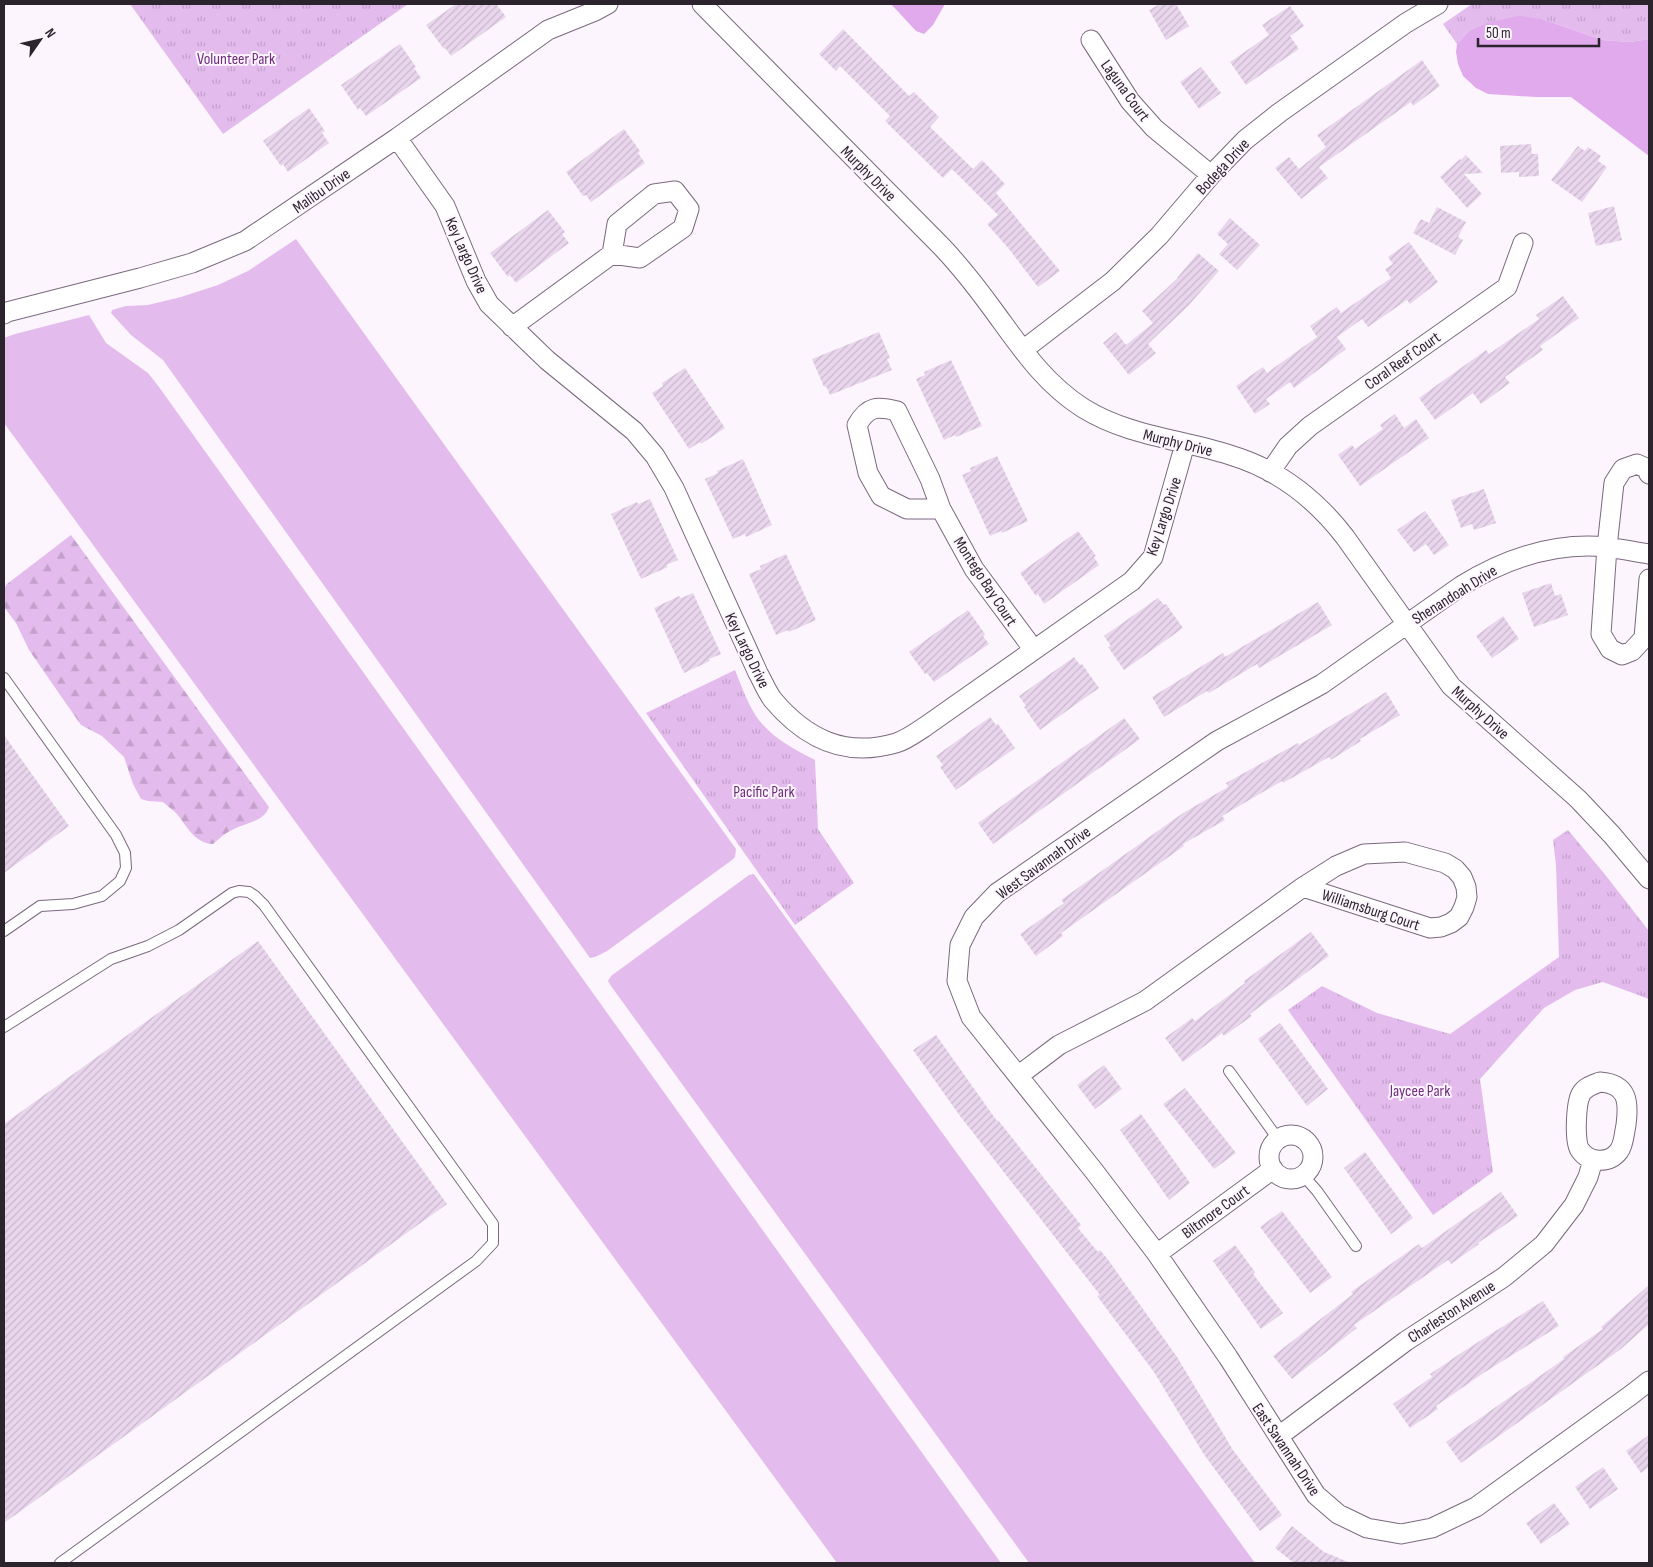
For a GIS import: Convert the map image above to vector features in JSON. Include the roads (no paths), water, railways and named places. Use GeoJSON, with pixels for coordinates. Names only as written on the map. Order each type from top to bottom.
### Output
{"type":"FeatureCollection","features":[{"type":"Feature","properties":{"kind":"street","name":"Malibu Drive"},"geometry":{"type":"LineString","coordinates":[[4,314],[192,263],[246,241],[397,138],[548,30],[595,12],[608,4]]}},
{"type":"Feature","properties":{"kind":"street","name":"Murphy Drive"},"geometry":{"type":"LineString","coordinates":[[702,4],[942,247],[966,273],[1032,363],[1063,393],[1084,408],[1116,425],[1133,431],[1229,454],[1270,472],[1306,495],[1332,520],[1450,686],[1578,799],[1612,835],[1649,879]]}},
{"type":"Feature","properties":{"kind":"street","name":"Bodega Drive"},"geometry":{"type":"LineString","coordinates":[[1023,350],[1112,282],[1158,236],[1211,175],[1245,140],[1279,113],[1406,23],[1438,4]]}},
{"type":"Feature","properties":{"kind":"street","name":"Laguna Court"},"geometry":{"type":"LineString","coordinates":[[1091,40],[1130,101],[1154,128],[1211,175]]}},
{"type":"Feature","properties":{"kind":"street","name":"Key Largo Drive"},"geometry":{"type":"LineString","coordinates":[[397,138],[445,206],[476,281],[489,304],[547,360],[634,431],[655,456],[674,488],[758,673],[772,699],[812,736],[840,747],[871,749],[898,743],[926,726],[1132,581],[1153,557],[1185,444]]}},
{"type":"Feature","properties":{"kind":"street","name":"Coral Reef Court"},"geometry":{"type":"LineString","coordinates":[[1270,472],[1288,446],[1310,426],[1507,287],[1523,243]]}},
{"type":"Feature","properties":{"kind":"street"},"geometry":{"type":"LineString","coordinates":[[512,327],[612,254]]}},
{"type":"Feature","properties":{"kind":"street","name":"Montego Bay Court"},"geometry":{"type":"LineString","coordinates":[[941,509],[907,509],[881,496],[868,473],[857,425],[864,414],[880,407],[897,411],[930,479],[941,509],[974,569],[1034,650]]}},
{"type":"Feature","properties":{"kind":"street"},"geometry":{"type":"LineString","coordinates":[[1649,474],[1646,468],[1636,464],[1623,469],[1614,483],[1601,634],[1610,649],[1622,655],[1632,651],[1644,638],[1649,579]]}},
{"type":"Feature","properties":{"kind":"street","name":"Shenandoah Drive"},"geometry":{"type":"LineString","coordinates":[[1406,624],[1468,582],[1508,562],[1536,553],[1564,547],[1607,547],[1649,554]]}},
{"type":"Feature","properties":{"kind":"street","name":"West Savannah Drive"},"geometry":{"type":"LineString","coordinates":[[1157,1254],[1094,1171],[971,1017],[957,981],[960,945],[974,917],[997,893],[1217,741],[1322,684],[1406,624]]}},
{"type":"Feature","properties":{"kind":"street","name":"Williamsburg Court"},"geometry":{"type":"LineString","coordinates":[[1018,1076],[1058,1046],[1146,1002],[1303,888],[1336,866],[1364,854],[1406,852],[1445,863],[1455,869],[1464,882],[1467,897],[1464,908],[1455,920],[1441,927],[1430,928],[1303,888]]}},
{"type":"Feature","properties":{"kind":"street"},"geometry":{"type":"LineString","coordinates":[[1286,1135],[1295,1135],[1303,1138],[1309,1144],[1313,1160],[1304,1175],[1296,1178],[1287,1178],[1279,1175],[1273,1169],[1270,1153],[1278,1139],[1286,1135]]}},
{"type":"Feature","properties":{"kind":"street","name":"Charleston Avenue"},"geometry":{"type":"LineString","coordinates":[[1279,1436],[1406,1341],[1504,1277],[1544,1244],[1574,1205],[1588,1177],[1593,1160]]}},
{"type":"Feature","properties":{"kind":"street","name":"Biltmore Court"},"geometry":{"type":"LineString","coordinates":[[1157,1254],[1273,1169]]}},
{"type":"Feature","properties":{"kind":"street","name":"East Savannah Drive"},"geometry":{"type":"LineString","coordinates":[[1157,1254],[1228,1357],[1259,1409],[1279,1436],[1316,1495],[1338,1514],[1367,1528],[1401,1534],[1432,1528],[1476,1506],[1649,1381]]}},
{"type":"Feature","properties":{"kind":"lane"},"geometry":{"type":"LineString","coordinates":[[4,678],[116,834],[125,853],[126,868],[120,881],[102,896],[73,904],[40,906],[4,932]]}},
{"type":"Feature","properties":{"kind":"lane"},"geometry":{"type":"LineString","coordinates":[[4,1027],[111,959],[148,946],[180,930],[225,897],[240,891],[249,892],[256,896],[264,905],[493,1224],[493,1243],[476,1261],[60,1563]]}},
{"type":"Feature","properties":{"kind":"lane"},"geometry":{"type":"LineString","coordinates":[[1229,1070],[1278,1139]]}},
{"type":"Feature","properties":{"kind":"lane"},"geometry":{"type":"LineString","coordinates":[[1304,1175],[1356,1246]]}},
{"type":"Feature","properties":{"kind":"park label","name":"Volunteer Park"},"geometry":{"type":"Point","coordinates":[236,58]}},
{"type":"Feature","properties":{"kind":"park label","name":"Pacific Park"},"geometry":{"type":"Point","coordinates":[764,791]}},
{"type":"Feature","properties":{"kind":"park label","name":"Jaycee Park"},"geometry":{"type":"Point","coordinates":[1420,1090]}}]}
